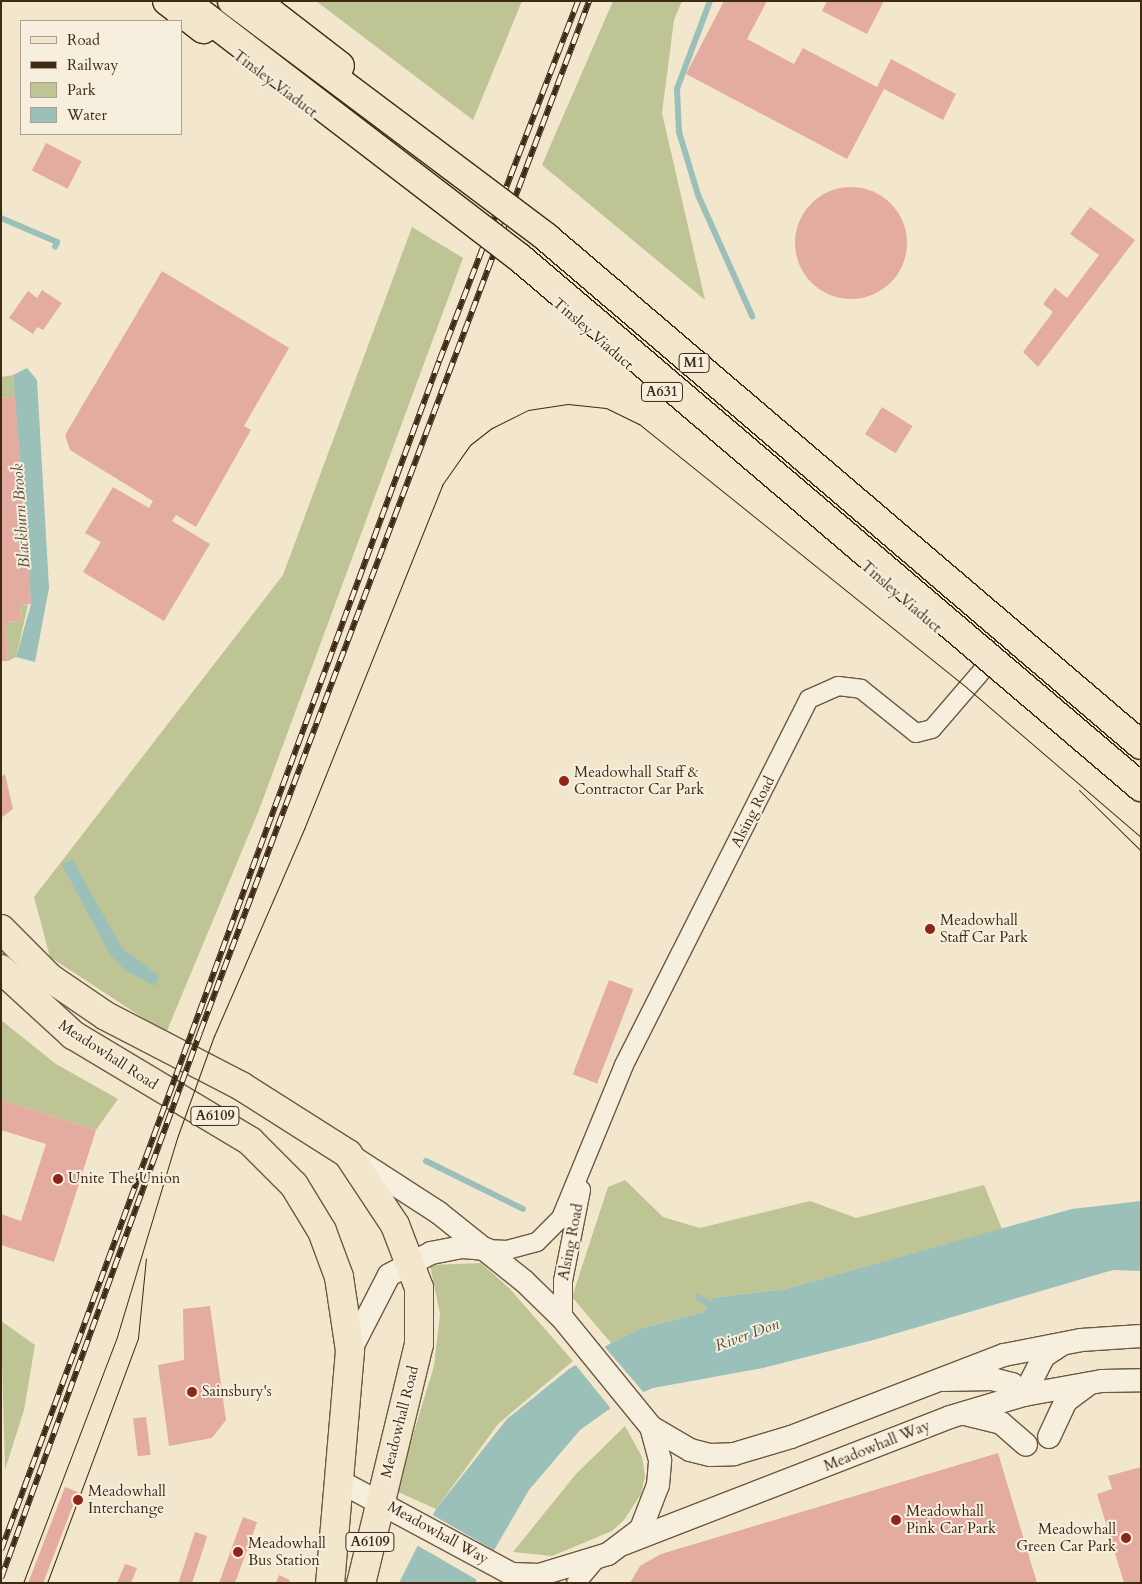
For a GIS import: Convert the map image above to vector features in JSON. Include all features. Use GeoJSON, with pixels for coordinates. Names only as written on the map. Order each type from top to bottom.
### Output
{"type":"FeatureCollection","features":[{"type":"Feature","properties":{"kind":"main road","name":"Tinsley Viaduct"},"geometry":{"type":"LineString","coordinates":[[167,1],[513,265],[1141,802]]}},
{"type":"Feature","properties":{"kind":"main road","name":"Tinsley Viaduct"},"geometry":{"type":"LineString","coordinates":[[185,1],[520,258],[1141,787]]}},
{"type":"Feature","properties":{"kind":"main road","name":"M1"},"geometry":{"type":"LineString","coordinates":[[232,1],[546,237],[1141,745]]}},
{"type":"Feature","properties":{"kind":"main road"},"geometry":{"type":"LineString","coordinates":[[256,1],[551,228],[1141,730]]}},
{"type":"Feature","properties":{"kind":"main road","name":"Meadowhall Road"},"geometry":{"type":"LineString","coordinates":[[1,929],[50,978],[106,1016],[241,1086],[348,1154],[395,1225],[411,1260],[420,1288],[420,1344],[361,1583]]}},
{"type":"Feature","properties":{"kind":"main road","name":"Meadowhall Road"},"geometry":{"type":"LineString","coordinates":[[1,969],[54,1020],[144,1081],[208,1112],[273,1160],[308,1207],[333,1257],[350,1351],[330,1583]]}},
{"type":"Feature","properties":{"kind":"main road"},"geometry":{"type":"LineString","coordinates":[[1,998],[54,1020]]}},
{"type":"Feature","properties":{"kind":"street","name":"Alsing Road"},"geometry":{"type":"LineString","coordinates":[[486,1249],[521,1248],[553,1230],[585,1165],[624,1065],[809,698],[838,686],[861,689],[916,733],[932,729],[1012,636]]}},
{"type":"Feature","properties":{"kind":"street","name":"Meadowhall Road"},"geometry":{"type":"LineString","coordinates":[[348,1154],[398,1184],[486,1249]]}},
{"type":"Feature","properties":{"kind":"street","name":"Alsing Road"},"geometry":{"type":"LineString","coordinates":[[563,1319],[563,1281],[585,1165]]}},
{"type":"Feature","properties":{"kind":"street","name":"Meadowhall Road"},"geometry":{"type":"LineString","coordinates":[[350,1351],[382,1283],[411,1260],[462,1247],[486,1249]]}},
{"type":"Feature","properties":{"kind":"street","name":"Meadowhall Way"},"geometry":{"type":"LineString","coordinates":[[486,1249],[563,1319],[651,1427],[690,1450],[734,1454],[792,1437],[932,1380],[1004,1355],[1064,1343],[1141,1336]]}},
{"type":"Feature","properties":{"kind":"street"},"geometry":{"type":"LineString","coordinates":[[932,1380],[992,1379],[1012,1384],[1024,1395],[1044,1356],[1064,1343]]}},
{"type":"Feature","properties":{"kind":"street","name":"Meadowhall Way"},"geometry":{"type":"LineString","coordinates":[[339,1480],[423,1523],[516,1578],[539,1575],[596,1559],[623,1544],[962,1413],[1024,1395],[1090,1383],[1141,1380]]}},
{"type":"Feature","properties":{"kind":"street"},"geometry":{"type":"LineString","coordinates":[[1049,1437],[1066,1401],[1090,1383]]}},
{"type":"Feature","properties":{"kind":"street"},"geometry":{"type":"LineString","coordinates":[[962,1413],[1001,1423],[1026,1445]]}},
{"type":"Feature","properties":{"kind":"street","name":"Meadowhall Way"},"geometry":{"type":"LineString","coordinates":[[623,1544],[641,1528],[653,1507],[660,1460],[651,1427]]}},
{"type":"Feature","properties":{"kind":"street"},"geometry":{"type":"LineString","coordinates":[[576,1583],[596,1559]]}},
{"type":"Feature","properties":{"kind":"green space"},"geometry":{"type":"Polygon","coordinates":[[[316,1],[522,1],[473,120],[316,1]]]}},
{"type":"Feature","properties":{"kind":"green space"},"geometry":{"type":"Polygon","coordinates":[[[613,1],[682,1],[674,20],[662,113],[705,300],[542,165],[613,1]]]}},
{"type":"Feature","properties":{"kind":"green space"},"geometry":{"type":"Polygon","coordinates":[[[412,227],[463,258],[259,810],[166,1033],[50,957],[34,897],[283,575],[412,227]]]}},
{"type":"Feature","properties":{"kind":"green space"},"geometry":{"type":"Polygon","coordinates":[[[13,375],[15,397],[1,398],[1,377],[13,375]]]}},
{"type":"Feature","properties":{"kind":"green space"},"geometry":{"type":"Polygon","coordinates":[[[20,605],[28,605],[16,657],[8,661],[5,622],[21,621],[20,605]]]}},
{"type":"Feature","properties":{"kind":"green space"},"geometry":{"type":"Polygon","coordinates":[[[1,1020],[56,1064],[118,1099],[96,1130],[1,1100],[1,1020]]]}},
{"type":"Feature","properties":{"kind":"green space"},"geometry":{"type":"Polygon","coordinates":[[[625,1180],[663,1217],[700,1228],[810,1201],[856,1218],[984,1185],[1002,1229],[785,1289],[712,1298],[704,1312],[642,1328],[611,1343],[572,1297],[608,1187],[625,1180]]]}},
{"type":"Feature","properties":{"kind":"green space"},"geometry":{"type":"Polygon","coordinates":[[[481,1263],[509,1288],[573,1361],[498,1424],[436,1509],[396,1491],[434,1366],[440,1314],[430,1265],[481,1263]]]}},
{"type":"Feature","properties":{"kind":"green space"},"geometry":{"type":"Polygon","coordinates":[[[1,1321],[35,1345],[24,1410],[5,1470],[1,1321]]]}},
{"type":"Feature","properties":{"kind":"green space"},"geometry":{"type":"Polygon","coordinates":[[[625,1426],[642,1457],[645,1476],[641,1494],[624,1520],[612,1531],[552,1556],[513,1552],[576,1474],[625,1426]]]}},
{"type":"Feature","properties":{"kind":"water"},"geometry":{"type":"Polygon","coordinates":[[[27,368],[37,380],[49,588],[35,662],[16,657],[31,604],[13,375],[27,368]]]}},
{"type":"Feature","properties":{"kind":"water"},"geometry":{"type":"Polygon","coordinates":[[[72,859],[122,948],[159,976],[155,986],[125,970],[111,956],[62,865],[72,859]]]}},
{"type":"Feature","properties":{"kind":"water","name":"River Don"},"geometry":{"type":"Polygon","coordinates":[[[1141,1201],[1141,1271],[1113,1270],[877,1339],[763,1368],[653,1388],[618,1403],[580,1430],[529,1490],[475,1583],[399,1583],[436,1509],[507,1419],[569,1369],[611,1343],[642,1328],[704,1312],[712,1298],[785,1289],[1072,1209],[1141,1201]]]}},
{"type":"Feature","properties":{"kind":"pier"},"geometry":{"type":"Polygon","coordinates":[[[603,1345],[645,1394],[612,1410],[574,1363],[603,1345]]]}},
{"type":"Feature","properties":{"kind":"pier"},"geometry":{"type":"Polygon","coordinates":[[[431,1514],[495,1551],[478,1580],[414,1543],[431,1514]]]}},
{"type":"Feature","properties":{"kind":"building"},"geometry":{"type":"Polygon","coordinates":[[[724,1],[767,1],[747,39],[794,64],[803,48],[877,87],[891,59],[956,94],[943,120],[884,89],[847,159],[686,74],[724,1]]]}},
{"type":"Feature","properties":{"kind":"building"},"geometry":{"type":"Polygon","coordinates":[[[827,1],[884,1],[867,34],[822,11],[827,1]]]}},
{"type":"Feature","properties":{"kind":"building"},"geometry":{"type":"Polygon","coordinates":[[[46,143],[82,161],[68,189],[32,171],[46,143]]]}},
{"type":"Feature","properties":{"kind":"building"},"geometry":{"type":"Polygon","coordinates":[[[851,187],[862,188],[872,192],[890,204],[902,222],[906,232],[906,254],[902,264],[890,282],[872,294],[862,298],[851,299],[840,298],[830,294],[812,282],[800,264],[796,254],[795,243],[796,232],[800,222],[812,204],[830,192],[840,188],[851,187]]]}},
{"type":"Feature","properties":{"kind":"building"},"geometry":{"type":"Polygon","coordinates":[[[1090,207],[1135,240],[1038,367],[1023,352],[1053,312],[1043,304],[1055,288],[1067,298],[1099,255],[1070,234],[1090,207]]]}},
{"type":"Feature","properties":{"kind":"building"},"geometry":{"type":"Polygon","coordinates":[[[162,271],[289,348],[244,426],[251,430],[196,527],[176,515],[172,521],[210,544],[164,621],[83,572],[101,542],[85,533],[113,487],[149,508],[153,501],[70,450],[65,435],[162,271]]]}},
{"type":"Feature","properties":{"kind":"building"},"geometry":{"type":"Polygon","coordinates":[[[42,290],[62,303],[43,330],[37,327],[33,334],[9,318],[28,291],[37,298],[42,290]]]}},
{"type":"Feature","properties":{"kind":"building"},"geometry":{"type":"Polygon","coordinates":[[[15,397],[31,604],[20,605],[21,621],[5,622],[8,661],[1,661],[1,398],[15,397]]]}},
{"type":"Feature","properties":{"kind":"building"},"geometry":{"type":"Polygon","coordinates":[[[882,407],[913,426],[896,453],[865,434],[882,407]]]}},
{"type":"Feature","properties":{"kind":"building"},"geometry":{"type":"Polygon","coordinates":[[[5,774],[13,809],[1,818],[1,777],[5,774]]]}},
{"type":"Feature","properties":{"kind":"building"},"geometry":{"type":"Polygon","coordinates":[[[609,980],[633,989],[597,1084],[573,1074],[609,980]]]}},
{"type":"Feature","properties":{"kind":"building","name":"Unite The Union"},"geometry":{"type":"Polygon","coordinates":[[[1,1100],[96,1130],[54,1262],[1,1245],[1,1214],[21,1221],[46,1144],[1,1130],[1,1100]]]}},
{"type":"Feature","properties":{"kind":"building","name":"Sainsbury's"},"geometry":{"type":"Polygon","coordinates":[[[210,1306],[226,1420],[212,1438],[169,1446],[158,1365],[184,1360],[183,1309],[210,1306]]]}},
{"type":"Feature","properties":{"kind":"building"},"geometry":{"type":"Polygon","coordinates":[[[146,1417],[151,1455],[138,1456],[133,1419],[146,1417]]]}},
{"type":"Feature","properties":{"kind":"building","name":"Meadowhall Pink Car Park"},"geometry":{"type":"Polygon","coordinates":[[[998,1453],[1037,1583],[630,1583],[640,1566],[661,1554],[998,1453]]]}},
{"type":"Feature","properties":{"kind":"building","name":"Meadowhall Green Car Park"},"geometry":{"type":"Polygon","coordinates":[[[1141,1467],[1141,1583],[1124,1583],[1097,1494],[1112,1489],[1108,1476],[1141,1467]]]}},
{"type":"Feature","properties":{"kind":"building"},"geometry":{"type":"Polygon","coordinates":[[[65,1487],[78,1492],[43,1583],[28,1582],[65,1487]]]}},
{"type":"Feature","properties":{"kind":"building","name":"Meadowhall Bus Station"},"geometry":{"type":"Polygon","coordinates":[[[243,1517],[257,1522],[235,1583],[219,1583],[243,1517]]]}},
{"type":"Feature","properties":{"kind":"building","name":"Meadowhall Bus Station"},"geometry":{"type":"Polygon","coordinates":[[[195,1532],[207,1536],[192,1583],[178,1583],[195,1532]]]}},
{"type":"Feature","properties":{"kind":"building"},"geometry":{"type":"Polygon","coordinates":[[[125,1564],[137,1568],[131,1583],[117,1583],[125,1564]]]}},
{"type":"Feature","properties":{"kind":"building","name":"Meadowhall Bus Station"},"geometry":{"type":"Polygon","coordinates":[[[279,1575],[290,1580],[288,1583],[276,1583],[279,1575]]]}},
{"type":"Feature","properties":{"kind":"waterway"},"geometry":{"type":"LineString","coordinates":[[710,1],[677,89],[679,132],[698,195],[752,316]]}},
{"type":"Feature","properties":{"kind":"waterway","name":"Blackburn Brook"},"geometry":{"type":"LineString","coordinates":[[1,218],[57,242],[55,247]]}},
{"type":"Feature","properties":{"kind":"waterway","name":"Blackburn Brook"},"geometry":{"type":"LineString","coordinates":[[426,1161],[523,1209]]}},
{"type":"Feature","properties":{"kind":"waterway"},"geometry":{"type":"LineString","coordinates":[[698,1297],[716,1309]]}},
{"type":"Feature","properties":{"kind":"tram line"},"geometry":{"type":"LineString","coordinates":[[23,1583],[116,1340],[177,1138],[214,1036],[304,829],[442,485],[470,445],[492,428],[528,410],[568,404],[606,408],[639,424],[967,688],[1141,837]]}},
{"type":"Feature","properties":{"kind":"tram line"},"geometry":{"type":"LineString","coordinates":[[1079,790],[1141,851]]}},
{"type":"Feature","properties":{"kind":"tram line"},"geometry":{"type":"LineString","coordinates":[[47,1583],[138,1338],[146,1258]]}},
{"type":"Feature","properties":{"kind":"railway"},"geometry":{"type":"LineString","coordinates":[[1,1550],[439,361],[578,1]]}},
{"type":"Feature","properties":{"kind":"railway"},"geometry":{"type":"LineString","coordinates":[[1,1578],[200,1032],[589,1]]}},
{"type":"Feature","properties":{"kind":"place","name":"Meadowhall Staff & Contractor Car Park"},"geometry":{"type":"Point","coordinates":[564,781]}},
{"type":"Feature","properties":{"kind":"place","name":"Meadowhall Staff Car Park"},"geometry":{"type":"Point","coordinates":[930,929]}},
{"type":"Feature","properties":{"kind":"place","name":"Unite The Union"},"geometry":{"type":"Point","coordinates":[58,1179]}},
{"type":"Feature","properties":{"kind":"place","name":"Sainsbury's"},"geometry":{"type":"Point","coordinates":[192,1392]}},
{"type":"Feature","properties":{"kind":"place","name":"Meadowhall Interchange"},"geometry":{"type":"Point","coordinates":[78,1500]}},
{"type":"Feature","properties":{"kind":"place","name":"Meadowhall Pink Car Park"},"geometry":{"type":"Point","coordinates":[896,1520]}},
{"type":"Feature","properties":{"kind":"place","name":"Meadowhall Green Car Park"},"geometry":{"type":"Point","coordinates":[1126,1538]}},
{"type":"Feature","properties":{"kind":"place","name":"Meadowhall Bus Station"},"geometry":{"type":"Point","coordinates":[238,1552]}}]}
